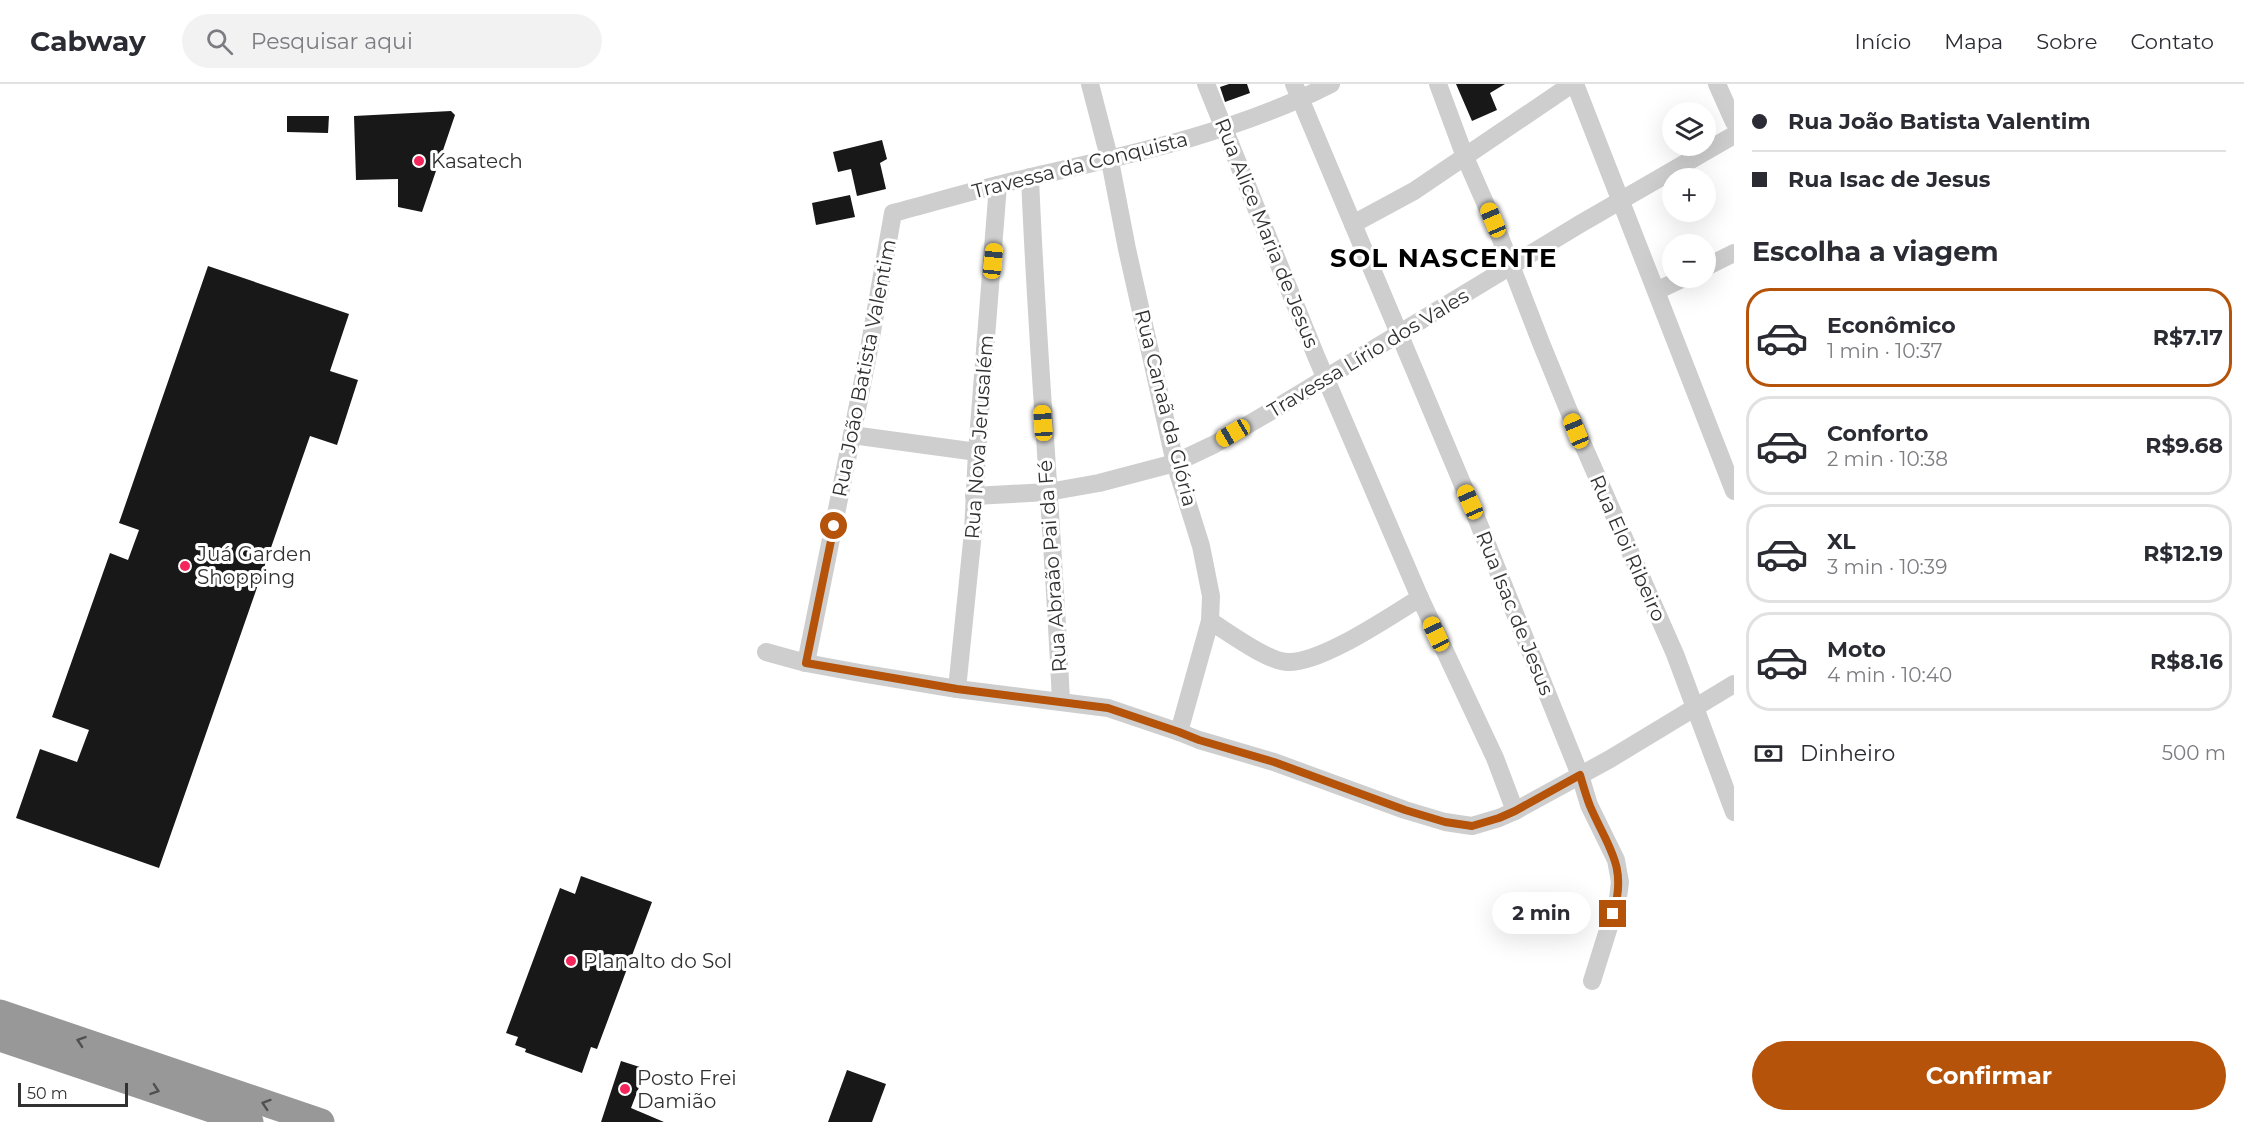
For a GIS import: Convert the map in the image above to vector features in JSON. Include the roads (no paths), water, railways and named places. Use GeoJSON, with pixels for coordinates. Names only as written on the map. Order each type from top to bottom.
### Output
{"type":"FeatureCollection","features":[{"type":"Feature","properties":{"kind":"highway"},"geometry":{"type":"LineString","coordinates":[[0,1013],[321,1122]]}},
{"type":"Feature","properties":{"kind":"highway"},"geometry":{"type":"LineString","coordinates":[[0,1038],[195,1113],[250,1122]]}},
{"type":"Feature","properties":{"kind":"street","name":"Rua Canaã da Glória"},"geometry":{"type":"LineString","coordinates":[[1090,84],[1110,161],[1127,249],[1175,463],[1206,567],[1211,596],[1210,621],[1179,732]]}},
{"type":"Feature","properties":{"kind":"street","name":"Rua Alice Maria de Jesus"},"geometry":{"type":"LineString","coordinates":[[1206,84],[1248,192],[1420,598],[1495,758],[1515,811]]}},
{"type":"Feature","properties":{"kind":"street","name":"Travessa da Conquista"},"geometry":{"type":"LineString","coordinates":[[893,213],[1030,177],[1110,161],[1225,128],[1297,92],[1331,84]]}},
{"type":"Feature","properties":{"kind":"street","name":"Rua Eloi Ribeiro"},"geometry":{"type":"LineString","coordinates":[[1438,84],[1465,157],[1512,267],[1576,431],[1675,654],[1734,812]]}},
{"type":"Feature","properties":{"kind":"street"},"geometry":{"type":"LineString","coordinates":[[1353,224],[1414,191],[1574,84],[1734,491]]}},
{"type":"Feature","properties":{"kind":"street"},"geometry":{"type":"LineString","coordinates":[[1717,84],[1734,122]]}},
{"type":"Feature","properties":{"kind":"street","name":"Rua Isac de Jesus"},"geometry":{"type":"LineString","coordinates":[[1297,92],[1486,540],[1580,775],[1590,806],[1616,860],[1620,882],[1618,898],[1592,981]]}},
{"type":"Feature","properties":{"kind":"street","name":"Travessa Lírio dos Vales"},"geometry":{"type":"LineString","coordinates":[[974,496],[1048,492],[1099,483],[1175,463],[1215,444],[1734,135]]}},
{"type":"Feature","properties":{"kind":"street","name":"Rua Abraão Pai da Fé"},"geometry":{"type":"LineString","coordinates":[[1030,177],[1061,702]]}},
{"type":"Feature","properties":{"kind":"street","name":"Rua Nova Jerusalém"},"geometry":{"type":"LineString","coordinates":[[957,689],[973,532],[998,185]]}},
{"type":"Feature","properties":{"kind":"street","name":"Rua João Batista Valentim"},"geometry":{"type":"LineString","coordinates":[[806,663],[852,435],[893,213]]}},
{"type":"Feature","properties":{"kind":"street"},"geometry":{"type":"LineString","coordinates":[[1716,262],[1734,253]]}},
{"type":"Feature","properties":{"kind":"street"},"geometry":{"type":"LineString","coordinates":[[1656,291],[1662,288]]}},
{"type":"Feature","properties":{"kind":"street"},"geometry":{"type":"LineString","coordinates":[[852,435],[977,452]]}},
{"type":"Feature","properties":{"kind":"street"},"geometry":{"type":"LineString","coordinates":[[1210,621],[1269,657],[1286,662],[1303,661],[1358,635],[1420,598]]}},
{"type":"Feature","properties":{"kind":"street"},"geometry":{"type":"LineString","coordinates":[[766,652],[806,663],[957,689],[1108,708],[1199,740],[1274,762],[1405,810],[1445,822],[1472,826],[1515,811],[1610,759],[1734,684]]}},
{"type":"Feature","properties":{"kind":"place","name":"Kasatech"},"geometry":{"type":"Point","coordinates":[419,161]}},
{"type":"Feature","properties":{"kind":"place","name":"Juá Garden Shopping"},"geometry":{"type":"Point","coordinates":[185,566]}},
{"type":"Feature","properties":{"kind":"place","name":"Planalto do Sol"},"geometry":{"type":"Point","coordinates":[571,961]}},
{"type":"Feature","properties":{"kind":"place","name":"Posto Frei Damião"},"geometry":{"type":"Point","coordinates":[625,1089]}},
{"type":"Feature","properties":{"kind":"district","name":"SOL NASCENTE"},"geometry":{"type":"Point","coordinates":[1444,258]}}]}
